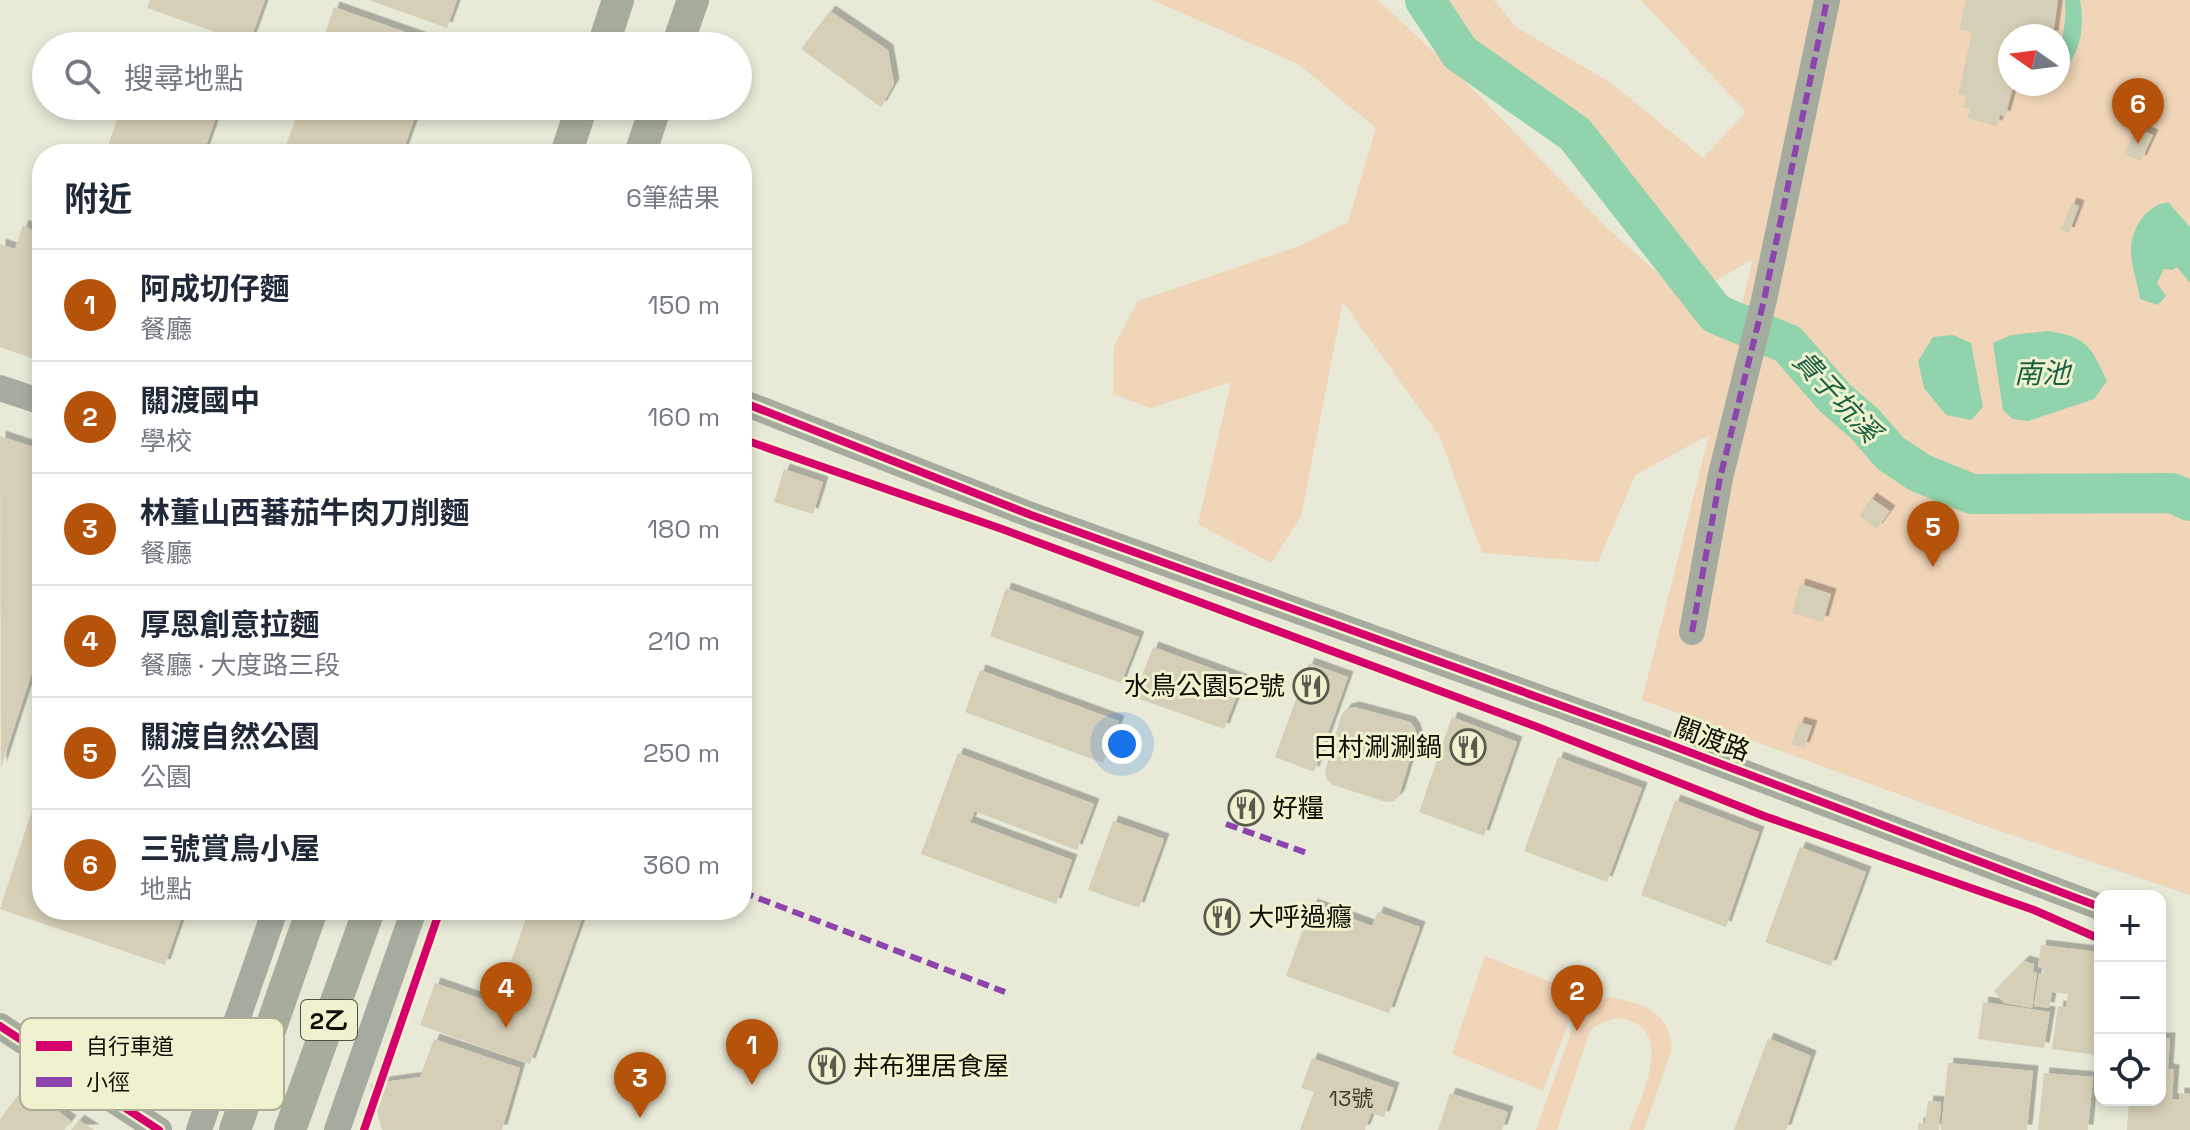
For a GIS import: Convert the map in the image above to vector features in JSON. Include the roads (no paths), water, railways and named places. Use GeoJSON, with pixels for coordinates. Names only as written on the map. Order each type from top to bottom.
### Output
{"type":"FeatureCollection","features":[{"type":"Feature","properties":{"kind":"main road"},"geometry":{"type":"LineString","coordinates":[[608,32],[618,0]]}},
{"type":"Feature","properties":{"kind":"main road"},"geometry":{"type":"LineString","coordinates":[[682,32],[693,0]]}},
{"type":"Feature","properties":{"kind":"main road"},"geometry":{"type":"LineString","coordinates":[[569,144],[577,120]]}},
{"type":"Feature","properties":{"kind":"main road"},"geometry":{"type":"LineString","coordinates":[[643,144],[651,120]]}},
{"type":"Feature","properties":{"kind":"main road","name":"2乙"},"geometry":{"type":"LineString","coordinates":[[274,1018],[308,920]]}},
{"type":"Feature","properties":{"kind":"main road","name":"2乙"},"geometry":{"type":"LineString","coordinates":[[290,1130],[365,920]]}},
{"type":"Feature","properties":{"kind":"main road","name":"2乙"},"geometry":{"type":"LineString","coordinates":[[235,1130],[242,1110]]}},
{"type":"Feature","properties":{"kind":"street"},"geometry":{"type":"LineString","coordinates":[[1692,632],[1720,478],[1777,239],[1827,0]]}},
{"type":"Feature","properties":{"kind":"street"},"geometry":{"type":"LineString","coordinates":[[0,388],[32,399]]}},
{"type":"Feature","properties":{"kind":"street","name":"關渡路"},"geometry":{"type":"LineString","coordinates":[[752,406],[1045,521],[1718,763],[2094,905]]}},
{"type":"Feature","properties":{"kind":"street"},"geometry":{"type":"LineString","coordinates":[[238,1018],[272,920]]}},
{"type":"Feature","properties":{"kind":"street"},"geometry":{"type":"LineString","coordinates":[[337,1130],[410,920]]}},
{"type":"Feature","properties":{"kind":"street"},"geometry":{"type":"LineString","coordinates":[[0,1026],[20,1039]]}},
{"type":"Feature","properties":{"kind":"street"},"geometry":{"type":"LineString","coordinates":[[128,1110],[159,1130]]}},
{"type":"Feature","properties":{"kind":"street"},"geometry":{"type":"LineString","coordinates":[[199,1130],[206,1110]]}},
{"type":"Feature","properties":{"kind":"water"},"geometry":{"type":"Polygon","coordinates":[[[2065,0],[2080,0],[2080,41],[2070,62],[2070,24],[2064,24],[2065,0]]]}},
{"type":"Feature","properties":{"kind":"water"},"geometry":{"type":"Polygon","coordinates":[[[2168,202],[2190,227],[2190,283],[2177,267],[2164,269],[2157,283],[2166,296],[2158,305],[2140,299],[2131,248],[2142,218],[2153,208],[2168,202]]]}},
{"type":"Feature","properties":{"kind":"water","name":"南池"},"geometry":{"type":"Polygon","coordinates":[[[2048,331],[2080,340],[2092,352],[2107,381],[2094,399],[2028,421],[2013,419],[2003,410],[1993,343],[2011,335],[2048,331]]]}},
{"type":"Feature","properties":{"kind":"water"},"geometry":{"type":"Polygon","coordinates":[[[1953,335],[1971,343],[1983,407],[1971,420],[1946,415],[1924,388],[1918,361],[1933,337],[1953,335]]]}},
{"type":"Feature","properties":{"kind":"waterway","name":"貴子坑溪"},"geometry":{"type":"LineString","coordinates":[[1425,0],[1460,53],[1575,134],[1716,314],[1788,344],[1835,398],[1865,424],[1890,453],[1920,473],[1972,494],[2172,493],[2190,501]]}},
{"type":"Feature","properties":{"kind":"place","name":"三號賞鳥小屋"},"geometry":{"type":"Point","coordinates":[2138,144]}},
{"type":"Feature","properties":{"kind":"place","name":"關渡自然公園"},"geometry":{"type":"Point","coordinates":[1933,567]}},
{"type":"Feature","properties":{"kind":"place","name":"水鳥公園52號"},"geometry":{"type":"Point","coordinates":[1311,686]}},
{"type":"Feature","properties":{"kind":"place","name":"日村涮涮鍋"},"geometry":{"type":"Point","coordinates":[1468,747]}},
{"type":"Feature","properties":{"kind":"place","name":"好糧"},"geometry":{"type":"Point","coordinates":[1246,808]}},
{"type":"Feature","properties":{"kind":"place","name":"大呼過癮"},"geometry":{"type":"Point","coordinates":[1222,917]}},
{"type":"Feature","properties":{"kind":"place","name":"厚恩創意拉麵"},"geometry":{"type":"Point","coordinates":[506,1028]}},
{"type":"Feature","properties":{"kind":"place","name":"關渡國中"},"geometry":{"type":"Point","coordinates":[1577,1031]}},
{"type":"Feature","properties":{"kind":"place","name":"丼布狸居食屋"},"geometry":{"type":"Point","coordinates":[827,1066]}},
{"type":"Feature","properties":{"kind":"place","name":"阿成切仔麵"},"geometry":{"type":"Point","coordinates":[752,1085]}},
{"type":"Feature","properties":{"kind":"place","name":"林董山西蕃茄牛肉刀削麵"},"geometry":{"type":"Point","coordinates":[640,1118]}}]}
